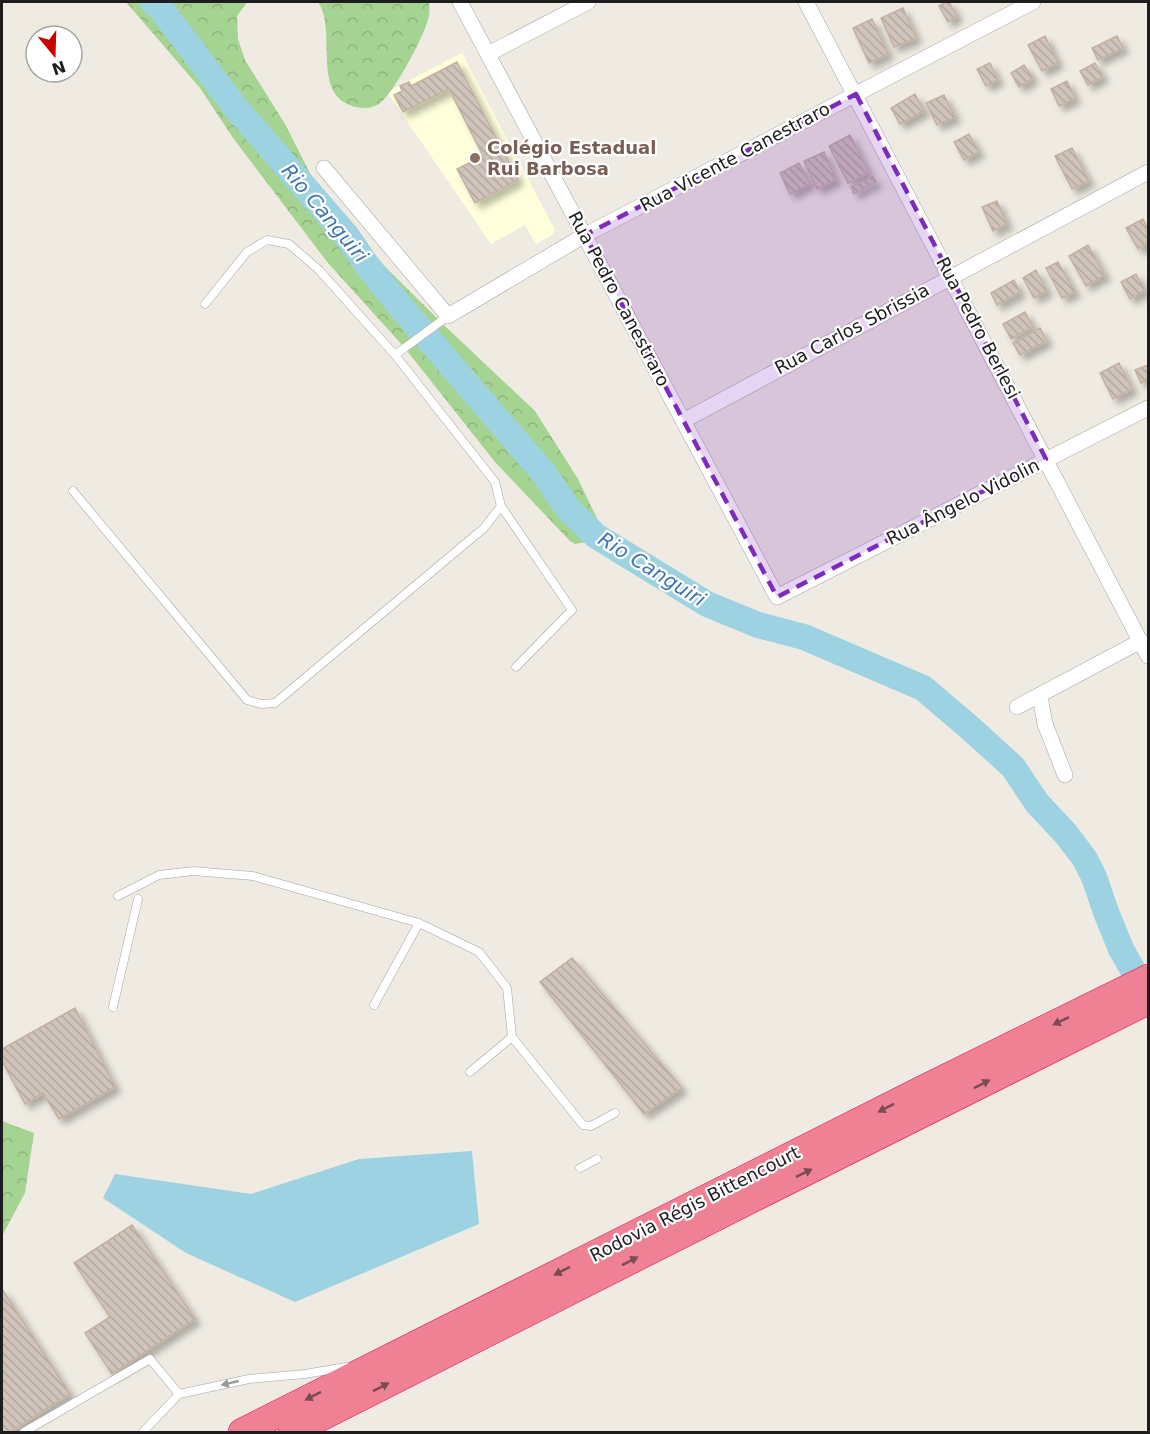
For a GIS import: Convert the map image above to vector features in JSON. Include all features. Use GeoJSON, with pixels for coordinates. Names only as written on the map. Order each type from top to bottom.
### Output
{"type":"FeatureCollection","features":[{"type":"Feature","properties":{"kind":"highway","name":"Rodovia Régis Bittencourt"},"geometry":{"type":"LineString","coordinates":[[292,1432],[1118,1005],[1149,978]]}},
{"type":"Feature","properties":{"kind":"highway","name":"Rodovia Régis Bittencourt"},"geometry":{"type":"LineString","coordinates":[[242,1432],[913,1094],[1118,1005],[1149,1001]]}},
{"type":"Feature","properties":{"kind":"street","name":"Rua Pedro Canestraro"},"geometry":{"type":"LineString","coordinates":[[460,2],[777,597]]}},
{"type":"Feature","properties":{"kind":"street"},"geometry":{"type":"LineString","coordinates":[[488,54],[588,2]]}},
{"type":"Feature","properties":{"kind":"street","name":"Rua Pedro Berlesi"},"geometry":{"type":"LineString","coordinates":[[807,2],[1046,459],[1145,639],[1149,656]]}},
{"type":"Feature","properties":{"kind":"street","name":"Rua Vicente Canestraro"},"geometry":{"type":"LineString","coordinates":[[444,318],[585,235],[1033,2]]}},
{"type":"Feature","properties":{"kind":"street"},"geometry":{"type":"LineString","coordinates":[[324,168],[444,318]]}},
{"type":"Feature","properties":{"kind":"street","name":"Rua Carlos Sbrissia"},"geometry":{"type":"LineString","coordinates":[[683,420],[1149,172]]}},
{"type":"Feature","properties":{"kind":"street","name":"Rua Ângelo Vidolin"},"geometry":{"type":"LineString","coordinates":[[777,597],[1149,408]]}},
{"type":"Feature","properties":{"kind":"street"},"geometry":{"type":"LineString","coordinates":[[1017,707],[1145,639]]}},
{"type":"Feature","properties":{"kind":"street"},"geometry":{"type":"LineString","coordinates":[[1040,696],[1045,724],[1065,775]]}},
{"type":"Feature","properties":{"kind":"lane"},"geometry":{"type":"LineString","coordinates":[[205,304],[247,252],[267,240],[289,244],[319,270],[395,356],[495,482],[501,506],[572,610],[516,667]]}},
{"type":"Feature","properties":{"kind":"lane"},"geometry":{"type":"LineString","coordinates":[[395,356],[444,318]]}},
{"type":"Feature","properties":{"kind":"lane"},"geometry":{"type":"LineString","coordinates":[[73,491],[247,700],[261,704],[275,703],[484,528],[501,506]]}},
{"type":"Feature","properties":{"kind":"lane"},"geometry":{"type":"LineString","coordinates":[[118,896],[159,875],[193,871],[253,876],[419,923],[478,952],[507,988],[512,1037],[584,1125],[591,1126],[615,1113]]}},
{"type":"Feature","properties":{"kind":"lane"},"geometry":{"type":"LineString","coordinates":[[113,1007],[138,899]]}},
{"type":"Feature","properties":{"kind":"lane"},"geometry":{"type":"LineString","coordinates":[[374,1005],[419,923]]}},
{"type":"Feature","properties":{"kind":"lane"},"geometry":{"type":"LineString","coordinates":[[470,1072],[512,1037]]}},
{"type":"Feature","properties":{"kind":"lane"},"geometry":{"type":"LineString","coordinates":[[580,1168],[597,1159]]}},
{"type":"Feature","properties":{"kind":"lane"},"geometry":{"type":"LineString","coordinates":[[143,1432],[179,1394],[249,1378],[305,1374],[391,1357]]}},
{"type":"Feature","properties":{"kind":"lane"},"geometry":{"type":"LineString","coordinates":[[24,1432],[150,1359],[179,1394]]}},
{"type":"Feature","properties":{"kind":"highlighted area"},"geometry":{"type":"Polygon","coordinates":[[[856,94],[1046,459],[777,597],[585,235],[856,94]]]}},
{"type":"Feature","properties":{"kind":"shaded area","name":"Colégio Estadual Rui Barbosa"},"geometry":{"type":"Polygon","coordinates":[[[462,53],[555,230],[552,235],[536,244],[525,225],[491,244],[387,92],[462,53]]]}},
{"type":"Feature","properties":{"kind":"green space"},"geometry":{"type":"Polygon","coordinates":[[[126,2],[247,2],[237,16],[238,39],[245,60],[285,124],[330,208],[349,231],[535,411],[578,479],[605,535],[597,540],[575,544],[570,541],[495,462],[404,347],[328,263],[233,138],[200,88],[126,2]]]}},
{"type":"Feature","properties":{"kind":"green space"},"geometry":{"type":"Polygon","coordinates":[[[318,2],[429,2],[427,23],[416,48],[392,89],[379,104],[366,108],[357,107],[344,102],[335,94],[330,83],[328,69],[326,26],[318,2]]]}},
{"type":"Feature","properties":{"kind":"green space"},"geometry":{"type":"Polygon","coordinates":[[[2,1121],[34,1133],[25,1193],[2,1236],[2,1121]]]}},
{"type":"Feature","properties":{"kind":"water"},"geometry":{"type":"Polygon","coordinates":[[[472,1151],[479,1224],[295,1302],[186,1253],[103,1198],[115,1174],[251,1194],[359,1159],[472,1151]]]}},
{"type":"Feature","properties":{"kind":"building"},"geometry":{"type":"Polygon","coordinates":[[[949,2],[957,16],[948,22],[939,6],[949,2]]]}},
{"type":"Feature","properties":{"kind":"building"},"geometry":{"type":"Polygon","coordinates":[[[903,8],[916,38],[894,47],[881,18],[903,8]]]}},
{"type":"Feature","properties":{"kind":"building"},"geometry":{"type":"Polygon","coordinates":[[[872,19],[888,54],[869,63],[853,28],[872,19]]]}},
{"type":"Feature","properties":{"kind":"building"},"geometry":{"type":"Polygon","coordinates":[[[1045,36],[1058,63],[1042,71],[1028,45],[1045,36]]]}},
{"type":"Feature","properties":{"kind":"building"},"geometry":{"type":"Polygon","coordinates":[[[1117,36],[1123,48],[1098,60],[1092,48],[1117,36]]]}},
{"type":"Feature","properties":{"kind":"building"},"geometry":{"type":"Polygon","coordinates":[[[457,62],[518,180],[475,203],[457,169],[483,156],[449,89],[403,112],[394,95],[402,91],[400,86],[409,82],[411,86],[457,62]]]}},
{"type":"Feature","properties":{"kind":"building"},"geometry":{"type":"Polygon","coordinates":[[[990,63],[998,80],[986,86],[977,69],[990,63]]]}},
{"type":"Feature","properties":{"kind":"building"},"geometry":{"type":"Polygon","coordinates":[[[1095,63],[1103,77],[1088,85],[1080,71],[1095,63]]]}},
{"type":"Feature","properties":{"kind":"building"},"geometry":{"type":"Polygon","coordinates":[[[1024,65],[1033,78],[1019,87],[1011,73],[1024,65]]]}},
{"type":"Feature","properties":{"kind":"building"},"geometry":{"type":"Polygon","coordinates":[[[1067,81],[1075,98],[1059,106],[1051,89],[1067,81]]]}},
{"type":"Feature","properties":{"kind":"building"},"geometry":{"type":"Polygon","coordinates":[[[915,94],[924,111],[900,124],[891,108],[915,94]]]}},
{"type":"Feature","properties":{"kind":"building"},"geometry":{"type":"Polygon","coordinates":[[[944,95],[955,117],[937,125],[926,103],[944,95]]]}},
{"type":"Feature","properties":{"kind":"building"},"geometry":{"type":"Polygon","coordinates":[[[969,134],[979,152],[964,160],[954,142],[969,134]]]}},
{"type":"Feature","properties":{"kind":"building"},"geometry":{"type":"Polygon","coordinates":[[[850,135],[869,173],[848,183],[829,146],[850,135]]]}},
{"type":"Feature","properties":{"kind":"building"},"geometry":{"type":"Polygon","coordinates":[[[1072,148],[1089,181],[1072,189],[1055,156],[1072,148]]]}},
{"type":"Feature","properties":{"kind":"building"},"geometry":{"type":"Polygon","coordinates":[[[824,152],[836,180],[817,189],[804,161],[824,152]]]}},
{"type":"Feature","properties":{"kind":"building"},"geometry":{"type":"Polygon","coordinates":[[[799,163],[810,184],[790,194],[780,173],[799,163]]]}},
{"type":"Feature","properties":{"kind":"building"},"geometry":{"type":"Polygon","coordinates":[[[873,176],[876,182],[854,194],[851,187],[873,176]]]}},
{"type":"Feature","properties":{"kind":"building"},"geometry":{"type":"Polygon","coordinates":[[[997,201],[1007,224],[993,231],[982,207],[997,201]]]}},
{"type":"Feature","properties":{"kind":"building"},"geometry":{"type":"Polygon","coordinates":[[[1143,219],[1148,229],[1148,243],[1138,249],[1126,228],[1143,219]]]}},
{"type":"Feature","properties":{"kind":"building"},"geometry":{"type":"Polygon","coordinates":[[[1088,245],[1105,275],[1086,286],[1069,256],[1088,245]]]}},
{"type":"Feature","properties":{"kind":"building"},"geometry":{"type":"Polygon","coordinates":[[[1058,262],[1075,292],[1062,298],[1046,268],[1058,262]]]}},
{"type":"Feature","properties":{"kind":"building"},"geometry":{"type":"Polygon","coordinates":[[[1036,270],[1047,291],[1034,298],[1023,278],[1036,270]]]}},
{"type":"Feature","properties":{"kind":"building"},"geometry":{"type":"Polygon","coordinates":[[[1136,274],[1145,290],[1130,299],[1121,282],[1136,274]]]}},
{"type":"Feature","properties":{"kind":"building"},"geometry":{"type":"Polygon","coordinates":[[[1014,280],[1020,292],[997,305],[991,293],[1014,280]]]}},
{"type":"Feature","properties":{"kind":"building"},"geometry":{"type":"Polygon","coordinates":[[[1025,312],[1033,327],[1011,339],[1003,324],[1025,312]]]}},
{"type":"Feature","properties":{"kind":"building"},"geometry":{"type":"Polygon","coordinates":[[[1040,328],[1047,341],[1020,355],[1013,343],[1040,328]]]}},
{"type":"Feature","properties":{"kind":"building"},"geometry":{"type":"Polygon","coordinates":[[[1119,363],[1132,389],[1113,399],[1100,373],[1119,363]]]}},
{"type":"Feature","properties":{"kind":"building"},"geometry":{"type":"Polygon","coordinates":[[[1148,365],[1148,379],[1141,383],[1135,370],[1148,365]]]}},
{"type":"Feature","properties":{"kind":"building"},"geometry":{"type":"Polygon","coordinates":[[[572,958],[682,1088],[644,1114],[540,982],[572,958]]]}},
{"type":"Feature","properties":{"kind":"building"},"geometry":{"type":"Polygon","coordinates":[[[75,1008],[115,1087],[59,1119],[43,1093],[25,1104],[2,1061],[2,1049],[75,1008]]]}},
{"type":"Feature","properties":{"kind":"building"},"geometry":{"type":"Polygon","coordinates":[[[132,1225],[195,1319],[112,1374],[85,1333],[110,1317],[74,1263],[132,1225]]]}},
{"type":"Feature","properties":{"kind":"building"},"geometry":{"type":"Polygon","coordinates":[[[2,1289],[70,1394],[10,1432],[2,1432],[2,1289]]]}},
{"type":"Feature","properties":{"kind":"waterway","name":"Rio Canguiri"},"geometry":{"type":"LineString","coordinates":[[153,2],[162,10],[236,108],[346,235],[366,264],[406,313],[542,471],[569,510],[596,536],[707,604],[758,625],[804,637],[923,688],[1013,767],[1037,803],[1066,834],[1085,859],[1121,949],[1148,997]]}},
{"type":"Feature","properties":{"kind":"place","name":"Colégio Estadual Rui Barbosa"},"geometry":{"type":"Point","coordinates":[475,158]}}]}
